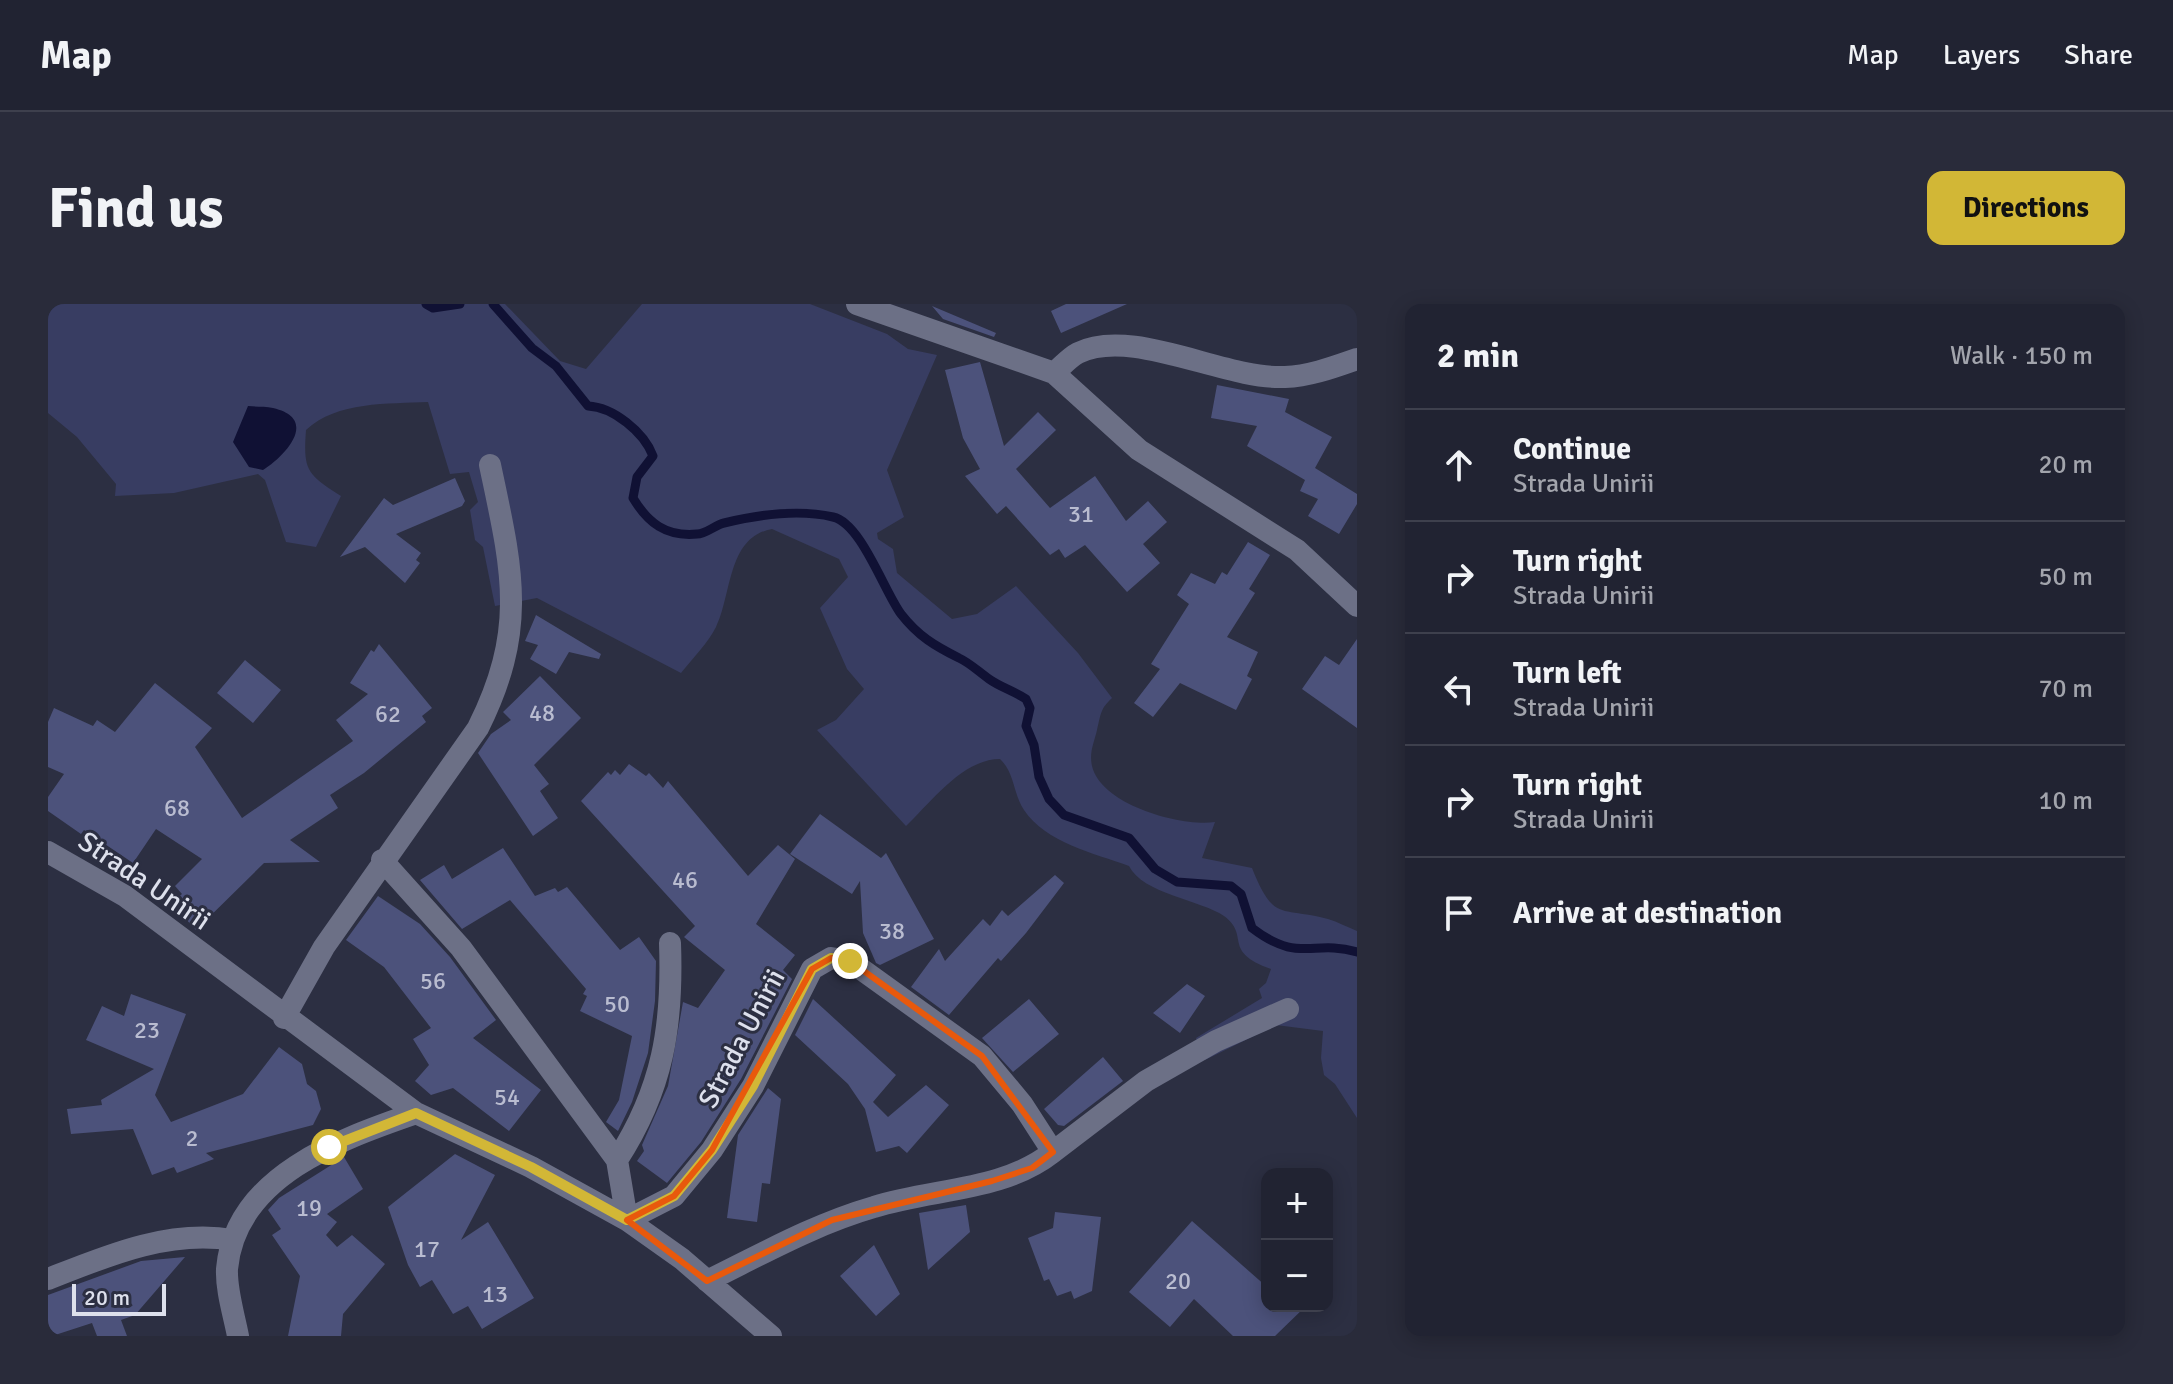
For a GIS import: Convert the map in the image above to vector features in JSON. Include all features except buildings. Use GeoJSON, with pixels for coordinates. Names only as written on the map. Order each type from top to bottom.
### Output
{"type":"FeatureCollection","features":[{"type":"Feature","properties":{"kind":"street"},"geometry":{"type":"LineString","coordinates":[[868,305],[1054,373],[1139,450],[1297,550],[1357,606]]}},
{"type":"Feature","properties":{"kind":"street"},"geometry":{"type":"LineString","coordinates":[[1054,373],[1077,353],[1099,346],[1122,345],[1259,375],[1285,377],[1328,370],[1357,359]]}},
{"type":"Feature","properties":{"kind":"street"},"geometry":{"type":"LineString","coordinates":[[284,1018],[324,947],[382,860],[478,728],[498,688],[512,630],[512,569],[490,465]]}},
{"type":"Feature","properties":{"kind":"street","name":"Strada Unirii"},"geometry":{"type":"LineString","coordinates":[[48,852],[125,896],[284,1018],[416,1113],[531,1167],[627,1220],[707,1281],[766,1335]]}},
{"type":"Feature","properties":{"kind":"street"},"geometry":{"type":"LineString","coordinates":[[382,860],[461,948],[617,1160],[627,1220]]}},
{"type":"Feature","properties":{"kind":"street","name":"Strada Unirii"},"geometry":{"type":"LineString","coordinates":[[617,1160],[642,1122],[666,1045],[672,989],[670,943]]}},
{"type":"Feature","properties":{"kind":"street","name":"Strada Unirii"},"geometry":{"type":"LineString","coordinates":[[627,1220],[674,1196],[712,1150],[753,1086],[812,969],[831,958],[850,961],[982,1056],[1022,1104],[1053,1152]]}},
{"type":"Feature","properties":{"kind":"street"},"geometry":{"type":"LineString","coordinates":[[707,1281],[832,1220],[878,1205],[992,1181],[1032,1168],[1146,1081],[1216,1041],[1288,1009]]}},
{"type":"Feature","properties":{"kind":"street"},"geometry":{"type":"LineString","coordinates":[[238,1336],[227,1271],[233,1240],[259,1196],[287,1171],[329,1147],[416,1113]]}},
{"type":"Feature","properties":{"kind":"street"},"geometry":{"type":"LineString","coordinates":[[48,1279],[126,1249],[167,1241],[217,1237],[233,1240]]}},
{"type":"Feature","properties":{"kind":"highlighted area"},"geometry":{"type":"Polygon","coordinates":[[[831,958],[850,961],[982,1056],[1053,1152],[1032,1168],[992,1181],[832,1220],[707,1281],[627,1220],[674,1196],[712,1150],[812,969],[831,958]]]}},
{"type":"Feature","properties":{"kind":"shaded area"},"geometry":{"type":"Polygon","coordinates":[[[48,304],[505,304],[560,361],[586,369],[642,304],[810,304],[887,334],[908,349],[937,355],[887,470],[904,517],[877,533],[878,539],[893,549],[897,573],[952,619],[977,614],[1016,586],[1078,653],[1112,698],[1102,712],[1092,748],[1092,766],[1098,780],[1110,792],[1144,810],[1183,821],[1215,822],[1202,858],[1252,868],[1266,897],[1280,909],[1328,919],[1357,931],[1357,1118],[1335,1084],[1324,1075],[1321,1058],[1323,1031],[1276,1025],[1205,1060],[1196,1038],[1262,998],[1259,989],[1266,983],[1271,969],[1246,956],[1241,950],[1236,930],[1224,916],[1159,890],[1136,876],[1129,866],[1072,846],[1045,831],[1024,810],[1009,771],[1000,759],[973,766],[961,774],[906,826],[817,730],[836,720],[864,689],[847,669],[820,608],[848,577],[839,559],[772,529],[757,534],[739,555],[716,627],[681,673],[537,598],[495,606],[483,547],[475,540],[470,510],[478,502],[469,472],[450,474],[428,402],[348,409],[306,430],[305,455],[310,470],[341,496],[316,547],[286,542],[265,480],[258,474],[174,493],[115,496],[116,484],[77,437],[48,413],[48,304]]]}},
{"type":"Feature","properties":{"kind":"shaded area"},"geometry":{"type":"Polygon","coordinates":[[[248,406],[273,408],[287,413],[294,420],[294,438],[280,456],[263,470],[249,467],[233,442],[248,406]]]}},
{"type":"Feature","properties":{"kind":"waterway"},"geometry":{"type":"LineString","coordinates":[[426,304],[433,308],[460,304]]}},
{"type":"Feature","properties":{"kind":"waterway"},"geometry":{"type":"LineString","coordinates":[[493,304],[532,348],[556,366],[588,406],[617,416],[643,438],[653,456],[637,477],[633,498],[652,521],[667,531],[686,534],[700,534],[721,524],[764,515],[806,513],[833,517],[843,522],[862,544],[901,614],[920,634],[967,662],[993,682],[1026,699],[1030,708],[1026,726],[1034,745],[1039,777],[1049,799],[1064,815],[1129,838],[1155,869],[1177,882],[1231,886],[1241,894],[1252,928],[1268,939],[1294,948],[1357,952]]}},
{"type":"Feature","properties":{"kind":"route"},"geometry":{"type":"LineString","coordinates":[[329,1147],[416,1113],[531,1167],[627,1220],[674,1196],[712,1150],[753,1086],[812,969],[831,958],[850,961]]}}]}
